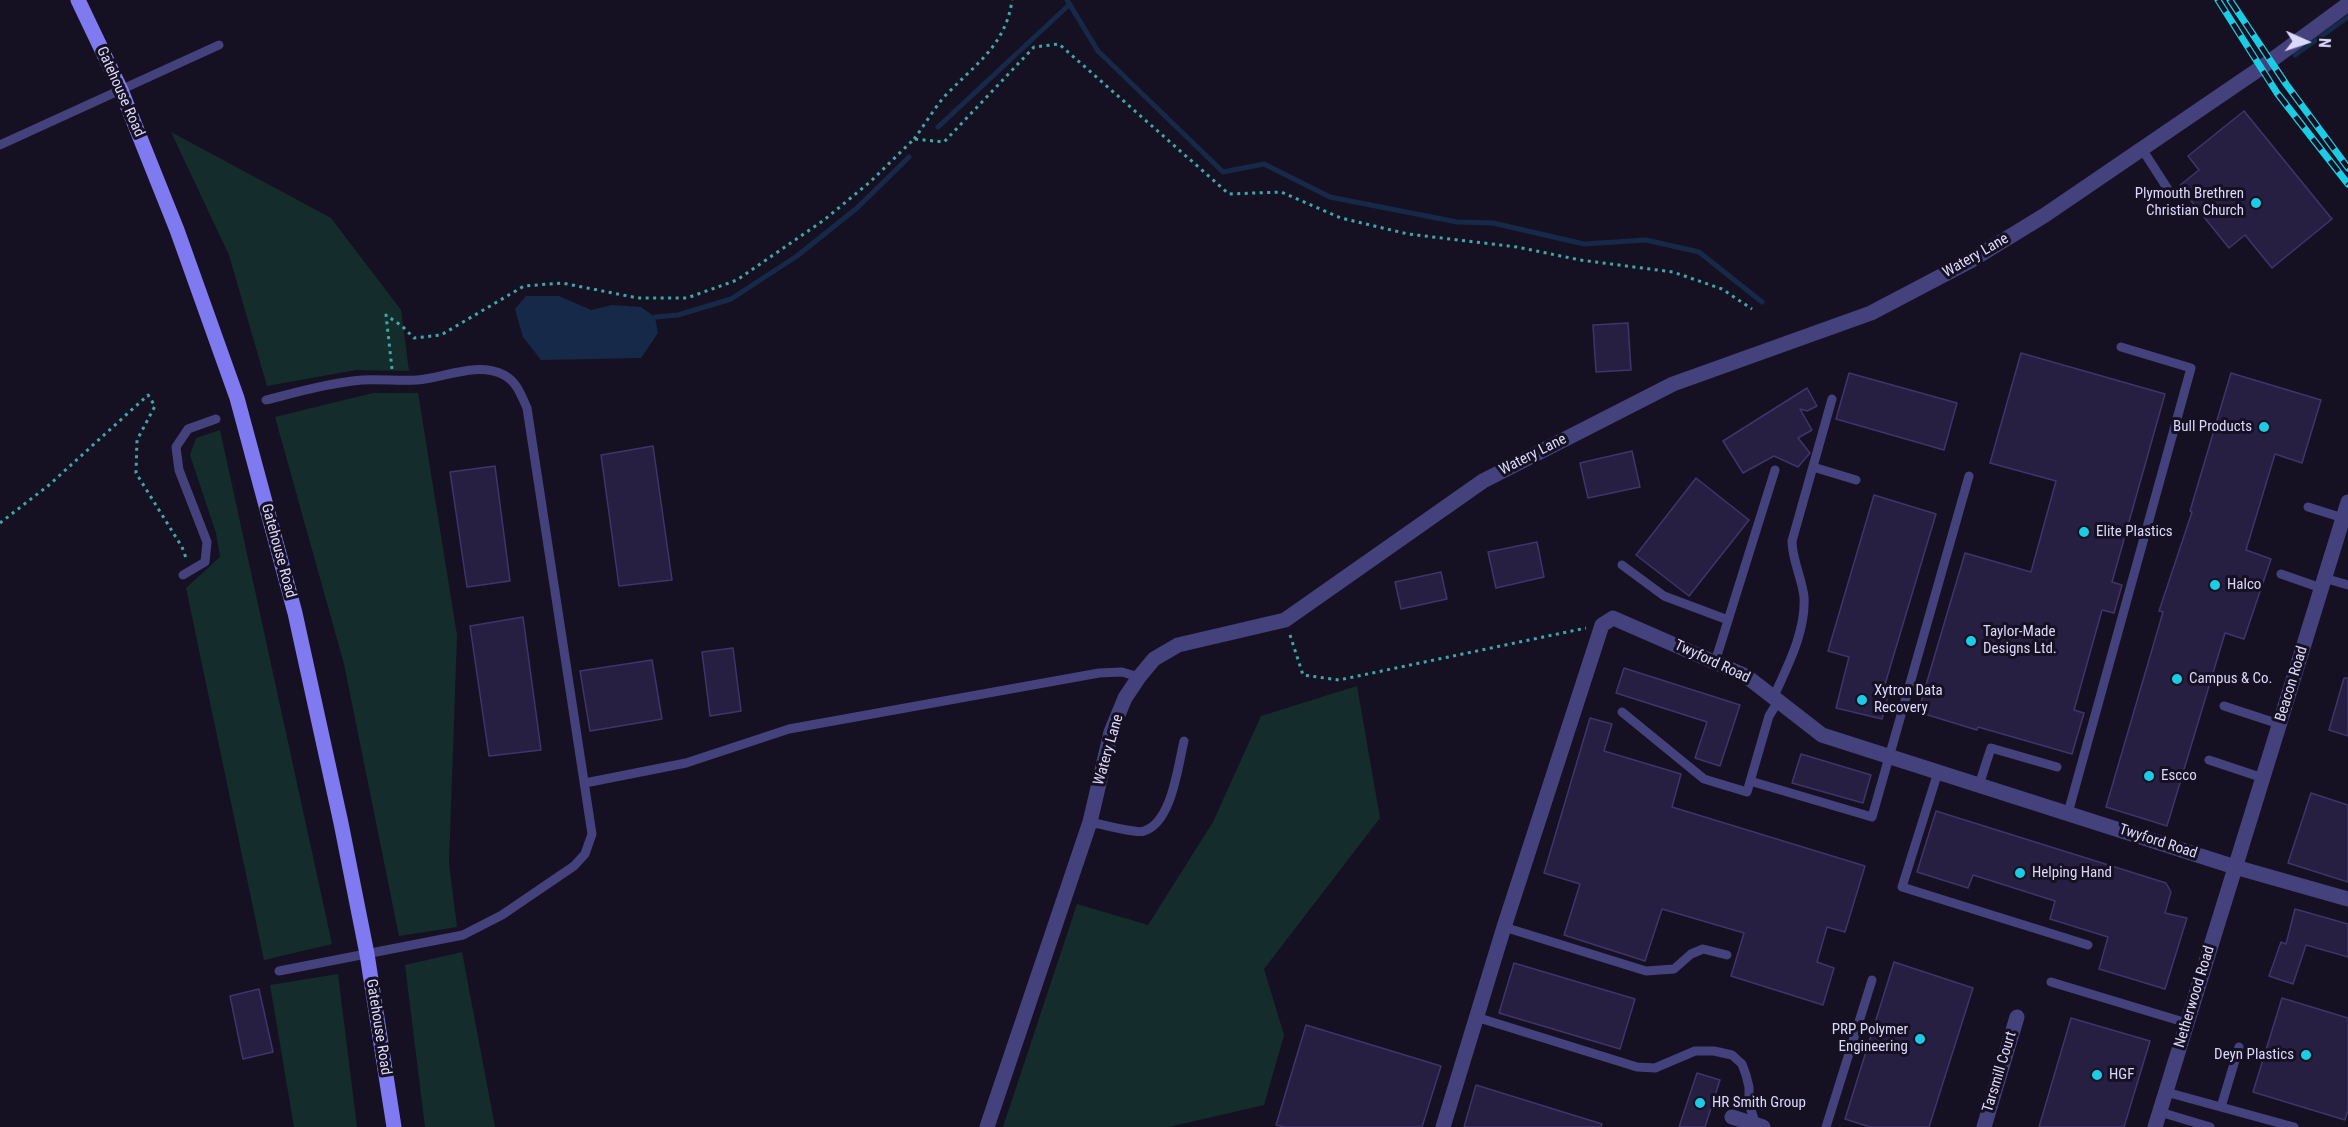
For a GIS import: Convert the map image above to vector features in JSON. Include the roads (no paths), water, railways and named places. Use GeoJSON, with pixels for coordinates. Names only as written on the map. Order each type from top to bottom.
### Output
{"type":"FeatureCollection","features":[{"type":"Feature","properties":{"kind":"main road","name":"Gatehouse Road"},"geometry":{"type":"LineString","coordinates":[[78,0],[121,90],[177,230],[237,398],[295,614],[367,954],[394,1127]]}},
{"type":"Feature","properties":{"kind":"street","name":"Watery Lane"},"geometry":{"type":"LineString","coordinates":[[987,1127],[1090,822],[1111,732],[1125,698],[1138,677],[1154,659],[1178,645],[1285,620],[1483,481],[1673,384],[1871,313],[1970,261],[2045,215],[2265,65],[2348,4]]}},
{"type":"Feature","properties":{"kind":"street","name":"Beacon Road"},"geometry":{"type":"LineString","coordinates":[[2235,867],[2348,501]]}},
{"type":"Feature","properties":{"kind":"street","name":"Twyford Road"},"geometry":{"type":"LineString","coordinates":[[1504,927],[1602,625],[1613,618],[1746,676],[1822,735],[2235,867],[2348,899]]}},
{"type":"Feature","properties":{"kind":"street","name":"Netherwood Road"},"geometry":{"type":"LineString","coordinates":[[2155,1127],[2235,867]]}},
{"type":"Feature","properties":{"kind":"street"},"geometry":{"type":"LineString","coordinates":[[1443,1127],[1504,927]]}},
{"type":"Feature","properties":{"kind":"street","name":"Tarsmill Court"},"geometry":{"type":"LineString","coordinates":[[1984,1127],[2017,1017]]}},
{"type":"Feature","properties":{"kind":"street"},"geometry":{"type":"LineString","coordinates":[[1732,1117],[1757,1126]]}},
{"type":"Feature","properties":{"kind":"lane"},"geometry":{"type":"LineString","coordinates":[[0,145],[219,45]]}},
{"type":"Feature","properties":{"kind":"lane"},"geometry":{"type":"LineString","coordinates":[[2142,149],[2171,194]]}},
{"type":"Feature","properties":{"kind":"lane"},"geometry":{"type":"LineString","coordinates":[[2068,813],[2191,368],[2121,347]]}},
{"type":"Feature","properties":{"kind":"lane"},"geometry":{"type":"LineString","coordinates":[[266,400],[308,389],[340,384],[392,379],[418,380],[461,371],[484,369],[503,374],[517,386],[527,408],[592,834],[585,854],[574,866],[502,915],[464,935],[279,972]]}},
{"type":"Feature","properties":{"kind":"lane"},"geometry":{"type":"LineString","coordinates":[[1622,712],[1704,779],[1747,792],[1769,716],[1799,636],[1804,616],[1804,597],[1792,552],[1792,542],[1832,399]]}},
{"type":"Feature","properties":{"kind":"lane"},"geometry":{"type":"LineString","coordinates":[[187,573],[205,562],[207,542],[179,470],[176,447],[188,429],[216,419]]}},
{"type":"Feature","properties":{"kind":"lane"},"geometry":{"type":"LineString","coordinates":[[1813,467],[1856,480]]}},
{"type":"Feature","properties":{"kind":"lane"},"geometry":{"type":"LineString","coordinates":[[1715,662],[1775,470]]}},
{"type":"Feature","properties":{"kind":"lane"},"geometry":{"type":"LineString","coordinates":[[1750,781],[1872,817],[1969,476]]}},
{"type":"Feature","properties":{"kind":"lane"},"geometry":{"type":"LineString","coordinates":[[2308,507],[2343,518]]}},
{"type":"Feature","properties":{"kind":"lane"},"geometry":{"type":"LineString","coordinates":[[1622,565],[1664,596],[1728,620]]}},
{"type":"Feature","properties":{"kind":"lane"},"geometry":{"type":"LineString","coordinates":[[2281,574],[2323,583],[2348,585]]}},
{"type":"Feature","properties":{"kind":"lane"},"geometry":{"type":"LineString","coordinates":[[585,783],[686,763],[789,729],[1099,673],[1122,672],[1138,677]]}},
{"type":"Feature","properties":{"kind":"lane"},"geometry":{"type":"LineString","coordinates":[[2224,706],[2279,724]]}},
{"type":"Feature","properties":{"kind":"lane"},"geometry":{"type":"LineString","coordinates":[[1090,822],[1143,832],[1153,827],[1164,814],[1172,794],[1184,741]]}},
{"type":"Feature","properties":{"kind":"lane"},"geometry":{"type":"LineString","coordinates":[[1979,785],[1991,748],[2057,767]]}},
{"type":"Feature","properties":{"kind":"lane"},"geometry":{"type":"LineString","coordinates":[[2209,760],[2263,778]]}},
{"type":"Feature","properties":{"kind":"lane"},"geometry":{"type":"LineString","coordinates":[[1938,771],[1902,887],[2088,945]]}},
{"type":"Feature","properties":{"kind":"lane"},"geometry":{"type":"LineString","coordinates":[[1504,927],[1646,971],[1674,969],[1691,954],[1703,949],[1727,955]]}},
{"type":"Feature","properties":{"kind":"lane"},"geometry":{"type":"LineString","coordinates":[[1826,1127],[1872,980]]}},
{"type":"Feature","properties":{"kind":"lane"},"geometry":{"type":"LineString","coordinates":[[2051,982],[2187,1023]]}},
{"type":"Feature","properties":{"kind":"lane"},"geometry":{"type":"LineString","coordinates":[[1476,1017],[1637,1066],[1655,1068],[1695,1051],[1714,1051],[1732,1056],[1742,1064],[1746,1075],[1749,1104],[1757,1126]]}},
{"type":"Feature","properties":{"kind":"lane"},"geometry":{"type":"LineString","coordinates":[[2221,1107],[2239,1047]]}},
{"type":"Feature","properties":{"kind":"lane"},"geometry":{"type":"LineString","coordinates":[[2166,1092],[2294,1127]]}},
{"type":"Feature","properties":{"kind":"lane"},"geometry":{"type":"LineString","coordinates":[[2160,1112],[2210,1127]]}},
{"type":"Feature","properties":{"kind":"water"},"geometry":{"type":"Polygon","coordinates":[[[526,296],[559,296],[591,310],[612,305],[641,307],[655,317],[658,333],[641,358],[541,360],[523,337],[515,309],[526,296]]]}},
{"type":"Feature","properties":{"kind":"waterway"},"geometry":{"type":"LineString","coordinates":[[1067,0],[1098,51],[1223,172],[1264,164],[1330,197],[1457,222],[1493,223],[1584,244],[1646,240],[1699,252],[1762,302]]}},
{"type":"Feature","properties":{"kind":"waterway"},"geometry":{"type":"LineString","coordinates":[[938,127],[1070,4]]}},
{"type":"Feature","properties":{"kind":"waterway"},"geometry":{"type":"LineString","coordinates":[[2295,55],[2348,17]]}},
{"type":"Feature","properties":{"kind":"waterway"},"geometry":{"type":"LineString","coordinates":[[655,317],[678,315],[731,299],[797,256],[857,208],[909,157]]}},
{"type":"Feature","properties":{"kind":"railway"},"geometry":{"type":"LineString","coordinates":[[2218,0],[2277,93],[2348,184]]}},
{"type":"Feature","properties":{"kind":"railway"},"geometry":{"type":"LineString","coordinates":[[2230,0],[2286,84],[2348,168]]}},
{"type":"Feature","properties":{"kind":"place","name":"Plymouth Brethren Christian Church"},"geometry":{"type":"Point","coordinates":[2256,203]}},
{"type":"Feature","properties":{"kind":"place","name":"Bull Products"},"geometry":{"type":"Point","coordinates":[2264,427]}},
{"type":"Feature","properties":{"kind":"place","name":"Elite Plastics"},"geometry":{"type":"Point","coordinates":[2084,532]}},
{"type":"Feature","properties":{"kind":"place","name":"Halco"},"geometry":{"type":"Point","coordinates":[2215,585]}},
{"type":"Feature","properties":{"kind":"place","name":"Taylor-Made Designs Ltd."},"geometry":{"type":"Point","coordinates":[1971,641]}},
{"type":"Feature","properties":{"kind":"place","name":"Campus & Co."},"geometry":{"type":"Point","coordinates":[2177,679]}},
{"type":"Feature","properties":{"kind":"place","name":"Xytron Data Recovery"},"geometry":{"type":"Point","coordinates":[1862,700]}},
{"type":"Feature","properties":{"kind":"place","name":"Escco"},"geometry":{"type":"Point","coordinates":[2149,776]}},
{"type":"Feature","properties":{"kind":"place","name":"Helping Hand"},"geometry":{"type":"Point","coordinates":[2020,873]}},
{"type":"Feature","properties":{"kind":"place","name":"PRP Polymer Engineering"},"geometry":{"type":"Point","coordinates":[1920,1039]}},
{"type":"Feature","properties":{"kind":"place","name":"Deyn Plastics"},"geometry":{"type":"Point","coordinates":[2306,1055]}},
{"type":"Feature","properties":{"kind":"place","name":"HGF"},"geometry":{"type":"Point","coordinates":[2097,1075]}},
{"type":"Feature","properties":{"kind":"place","name":"HR Smith Group"},"geometry":{"type":"Point","coordinates":[1700,1103]}}]}
